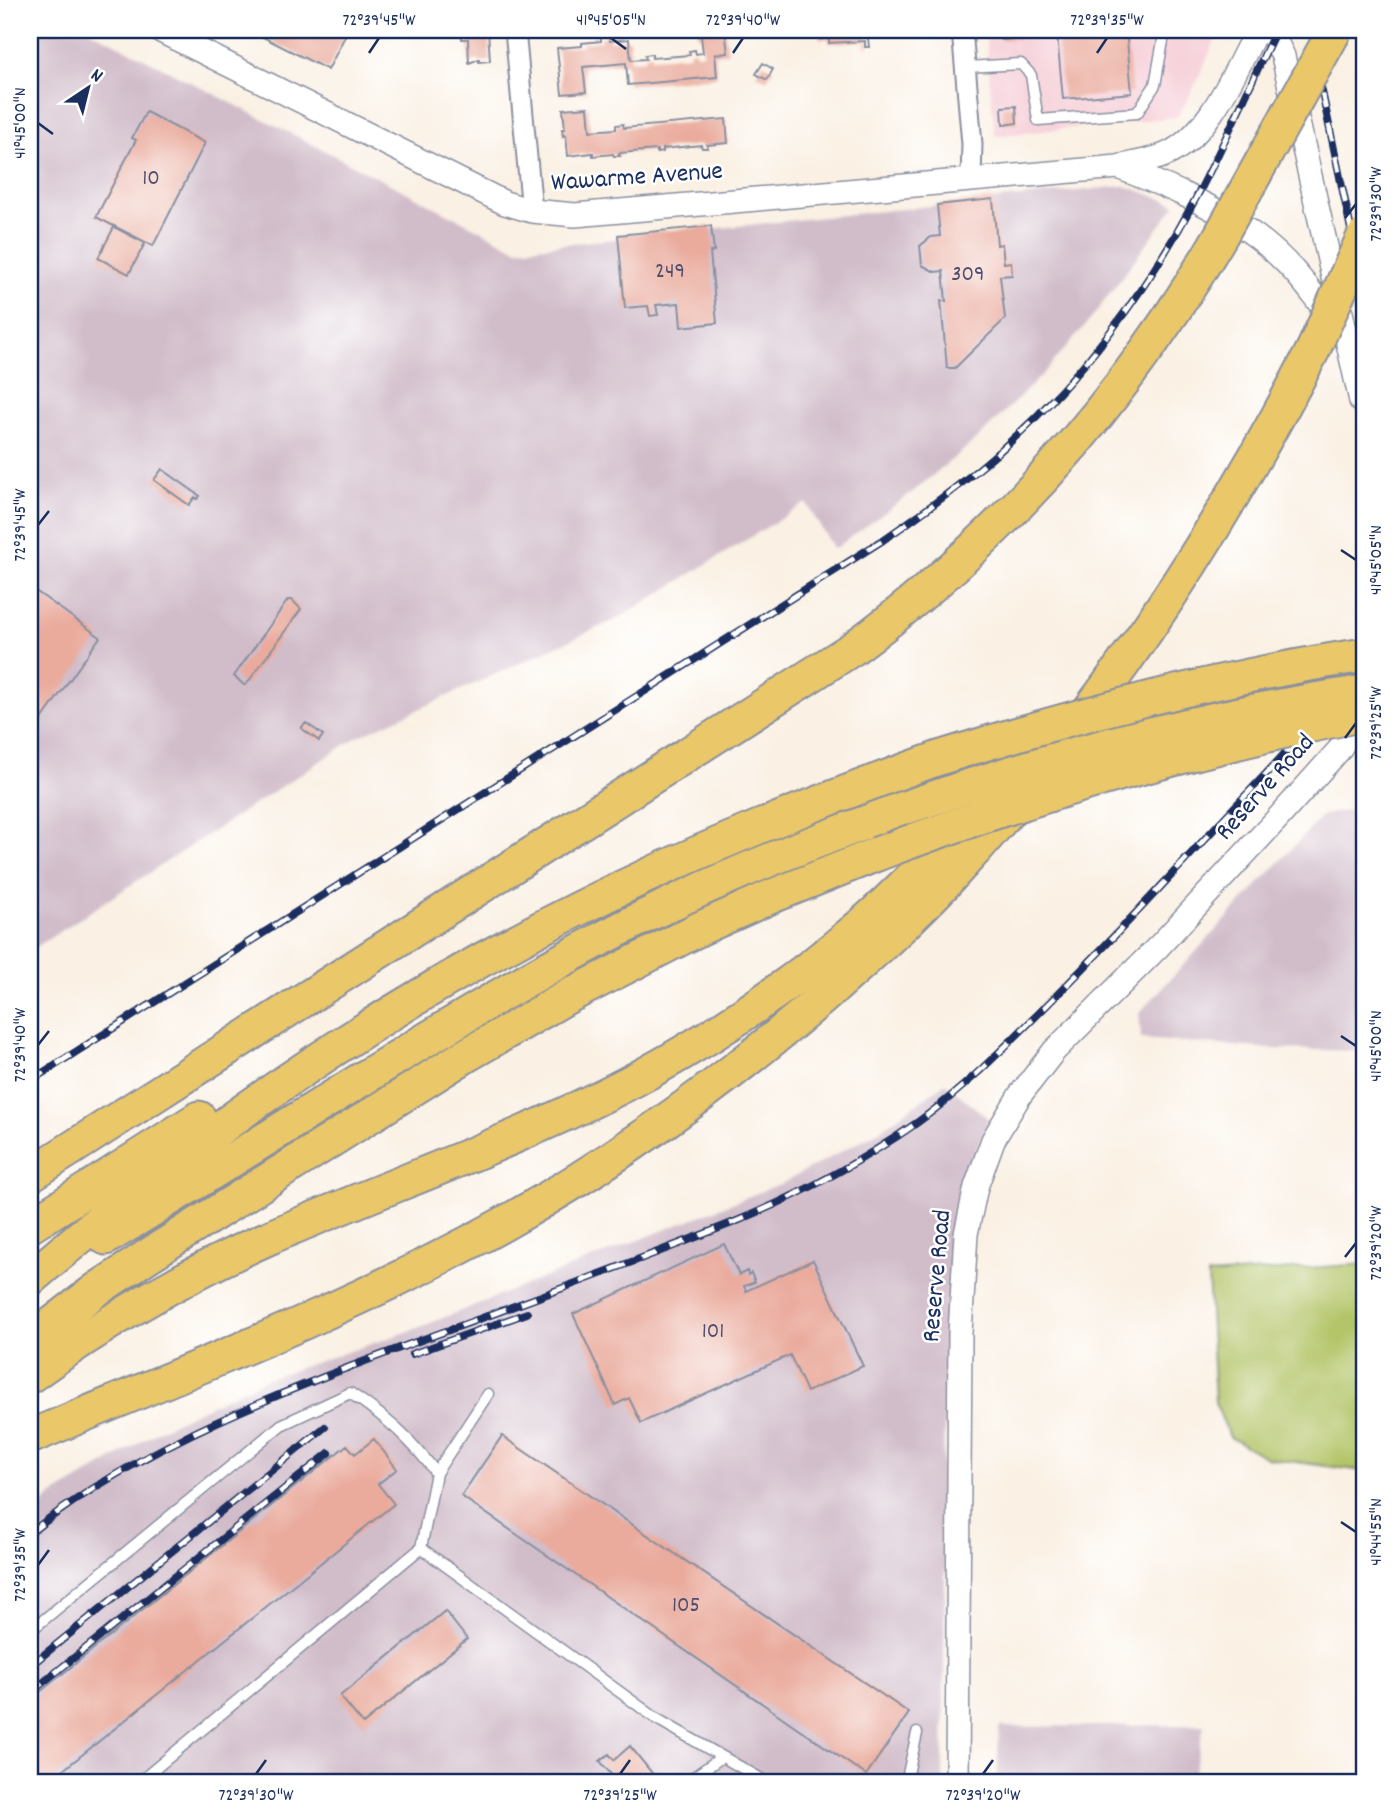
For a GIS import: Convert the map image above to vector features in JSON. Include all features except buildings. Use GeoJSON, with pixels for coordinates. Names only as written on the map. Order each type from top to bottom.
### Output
{"type":"FeatureCollection","features":[{"type":"Feature","properties":{"kind":"highway"},"geometry":{"type":"LineString","coordinates":[[30,1175],[843,655],[903,611],[985,538],[1073,445],[1157,335],[1221,235],[1335,30]]}},
{"type":"Feature","properties":{"kind":"highway"},"geometry":{"type":"LineString","coordinates":[[30,1437],[356,1299],[415,1271],[541,1202],[634,1141],[734,1070],[835,986],[944,884],[1060,747],[1140,640],[1265,441],[1313,350],[1364,236]]}},
{"type":"Feature","properties":{"kind":"highway"},"geometry":{"type":"LineString","coordinates":[[30,1279],[179,1158],[319,1059],[467,969],[578,909],[658,870],[807,807],[940,758],[1159,696],[1364,655]]}},
{"type":"Feature","properties":{"kind":"highway"},"geometry":{"type":"LineString","coordinates":[[30,1286],[508,990],[651,913],[762,863],[907,807],[1024,769],[1147,735],[1268,708],[1364,692]]}},
{"type":"Feature","properties":{"kind":"highway"},"geometry":{"type":"LineString","coordinates":[[30,1341],[96,1290],[149,1255],[528,1019],[633,961],[701,928],[877,854],[1016,805],[1234,743],[1364,713]]}},
{"type":"Feature","properties":{"kind":"highway"},"geometry":{"type":"LineString","coordinates":[[30,1376],[120,1317],[238,1252],[528,1132],[678,1055],[755,1006],[824,956],[985,814],[1019,797]]}},
{"type":"Feature","properties":{"kind":"highway"},"geometry":{"type":"LineString","coordinates":[[30,1226],[309,1048],[463,955],[576,894],[658,870]]}},
{"type":"Feature","properties":{"kind":"street","name":"Wawarme Avenue"},"geometry":{"type":"LineString","coordinates":[[159,30],[505,203],[532,211],[575,215],[1118,167],[1165,155],[1193,136],[1213,110],[1257,30]]}},
{"type":"Feature","properties":{"kind":"street"},"geometry":{"type":"LineString","coordinates":[[515,30],[532,211]]}},
{"type":"Feature","properties":{"kind":"street"},"geometry":{"type":"LineString","coordinates":[[962,30],[972,144],[971,178]]}},
{"type":"Feature","properties":{"kind":"street"},"geometry":{"type":"LineString","coordinates":[[1270,30],[1283,56],[1363,410]]}},
{"type":"Feature","properties":{"kind":"street"},"geometry":{"type":"LineString","coordinates":[[1118,167],[1174,189],[1217,210],[1248,229],[1275,251],[1298,276],[1337,332],[1363,410]]}},
{"type":"Feature","properties":{"kind":"street","name":"Reserve Road"},"geometry":{"type":"LineString","coordinates":[[957,1783],[960,1333],[966,1234],[976,1188],[993,1140],[1020,1096],[1054,1051],[1159,946],[1278,818],[1339,750],[1364,707]]}},
{"type":"Feature","properties":{"kind":"lane"},"geometry":{"type":"LineString","coordinates":[[966,67],[1021,64],[1031,75],[1038,120],[1137,113],[1155,85],[1165,30]]}},
{"type":"Feature","properties":{"kind":"lane"},"geometry":{"type":"LineString","coordinates":[[30,1631],[281,1425],[350,1393],[380,1413],[418,1449],[436,1473]]}},
{"type":"Feature","properties":{"kind":"lane"},"geometry":{"type":"LineString","coordinates":[[138,1783],[421,1548],[436,1473],[488,1394]]}},
{"type":"Feature","properties":{"kind":"lane"},"geometry":{"type":"LineString","coordinates":[[421,1548],[657,1719],[768,1783]]}},
{"type":"Feature","properties":{"kind":"lane"},"geometry":{"type":"LineString","coordinates":[[906,1783],[917,1732]]}},
{"type":"Feature","properties":{"kind":"lane"},"geometry":{"type":"LineString","coordinates":[[685,1783],[722,1757]]}},
{"type":"Feature","properties":{"kind":"shaded area"},"geometry":{"type":"Polygon","coordinates":[[[30,30],[89,30],[517,249],[1125,186],[1176,204],[1091,319],[1042,375],[978,438],[909,495],[834,549],[806,503],[619,618],[357,737],[30,951],[30,30]]]}},
{"type":"Feature","properties":{"kind":"shaded area"},"geometry":{"type":"Polygon","coordinates":[[[985,30],[1220,30],[1189,98],[1177,117],[995,136],[985,30]]]}},
{"type":"Feature","properties":{"kind":"shaded area"},"geometry":{"type":"Polygon","coordinates":[[[1364,808],[1364,1051],[1272,1049],[1141,1039],[1139,1013],[1323,815],[1364,808]]]}},
{"type":"Feature","properties":{"kind":"shaded area"},"geometry":{"type":"Polygon","coordinates":[[[945,1083],[990,1120],[969,1164],[953,1212],[942,1483],[945,1557],[943,1783],[30,1783],[30,1516],[52,1496],[165,1427],[263,1380],[410,1331],[785,1182],[879,1131],[945,1083]]]}},
{"type":"Feature","properties":{"kind":"shaded area"},"geometry":{"type":"Polygon","coordinates":[[[1204,1725],[1192,1783],[997,1783],[999,1727],[1204,1725]]]}},
{"type":"Feature","properties":{"kind":"green space"},"geometry":{"type":"Polygon","coordinates":[[[1364,1264],[1364,1471],[1267,1458],[1230,1437],[1215,1403],[1208,1275],[1364,1264]]]}},
{"type":"Feature","properties":{"kind":"railway"},"geometry":{"type":"LineString","coordinates":[[30,1081],[883,540],[944,497],[987,462],[1058,394],[1134,300],[1177,233],[1207,177],[1276,30]]}},
{"type":"Feature","properties":{"kind":"railway"},"geometry":{"type":"LineString","coordinates":[[1314,30],[1317,68],[1364,291]]}},
{"type":"Feature","properties":{"kind":"railway"},"geometry":{"type":"LineString","coordinates":[[30,1533],[121,1471],[219,1421],[321,1378],[737,1221],[785,1200],[897,1137],[985,1066],[1152,896],[1297,740],[1335,692],[1364,639]]}},
{"type":"Feature","properties":{"kind":"railway"},"geometry":{"type":"LineString","coordinates":[[412,1354],[527,1313]]}},
{"type":"Feature","properties":{"kind":"railway"},"geometry":{"type":"LineString","coordinates":[[30,1666],[325,1427]]}},
{"type":"Feature","properties":{"kind":"railway"},"geometry":{"type":"LineString","coordinates":[[30,1693],[329,1453]]}}]}
